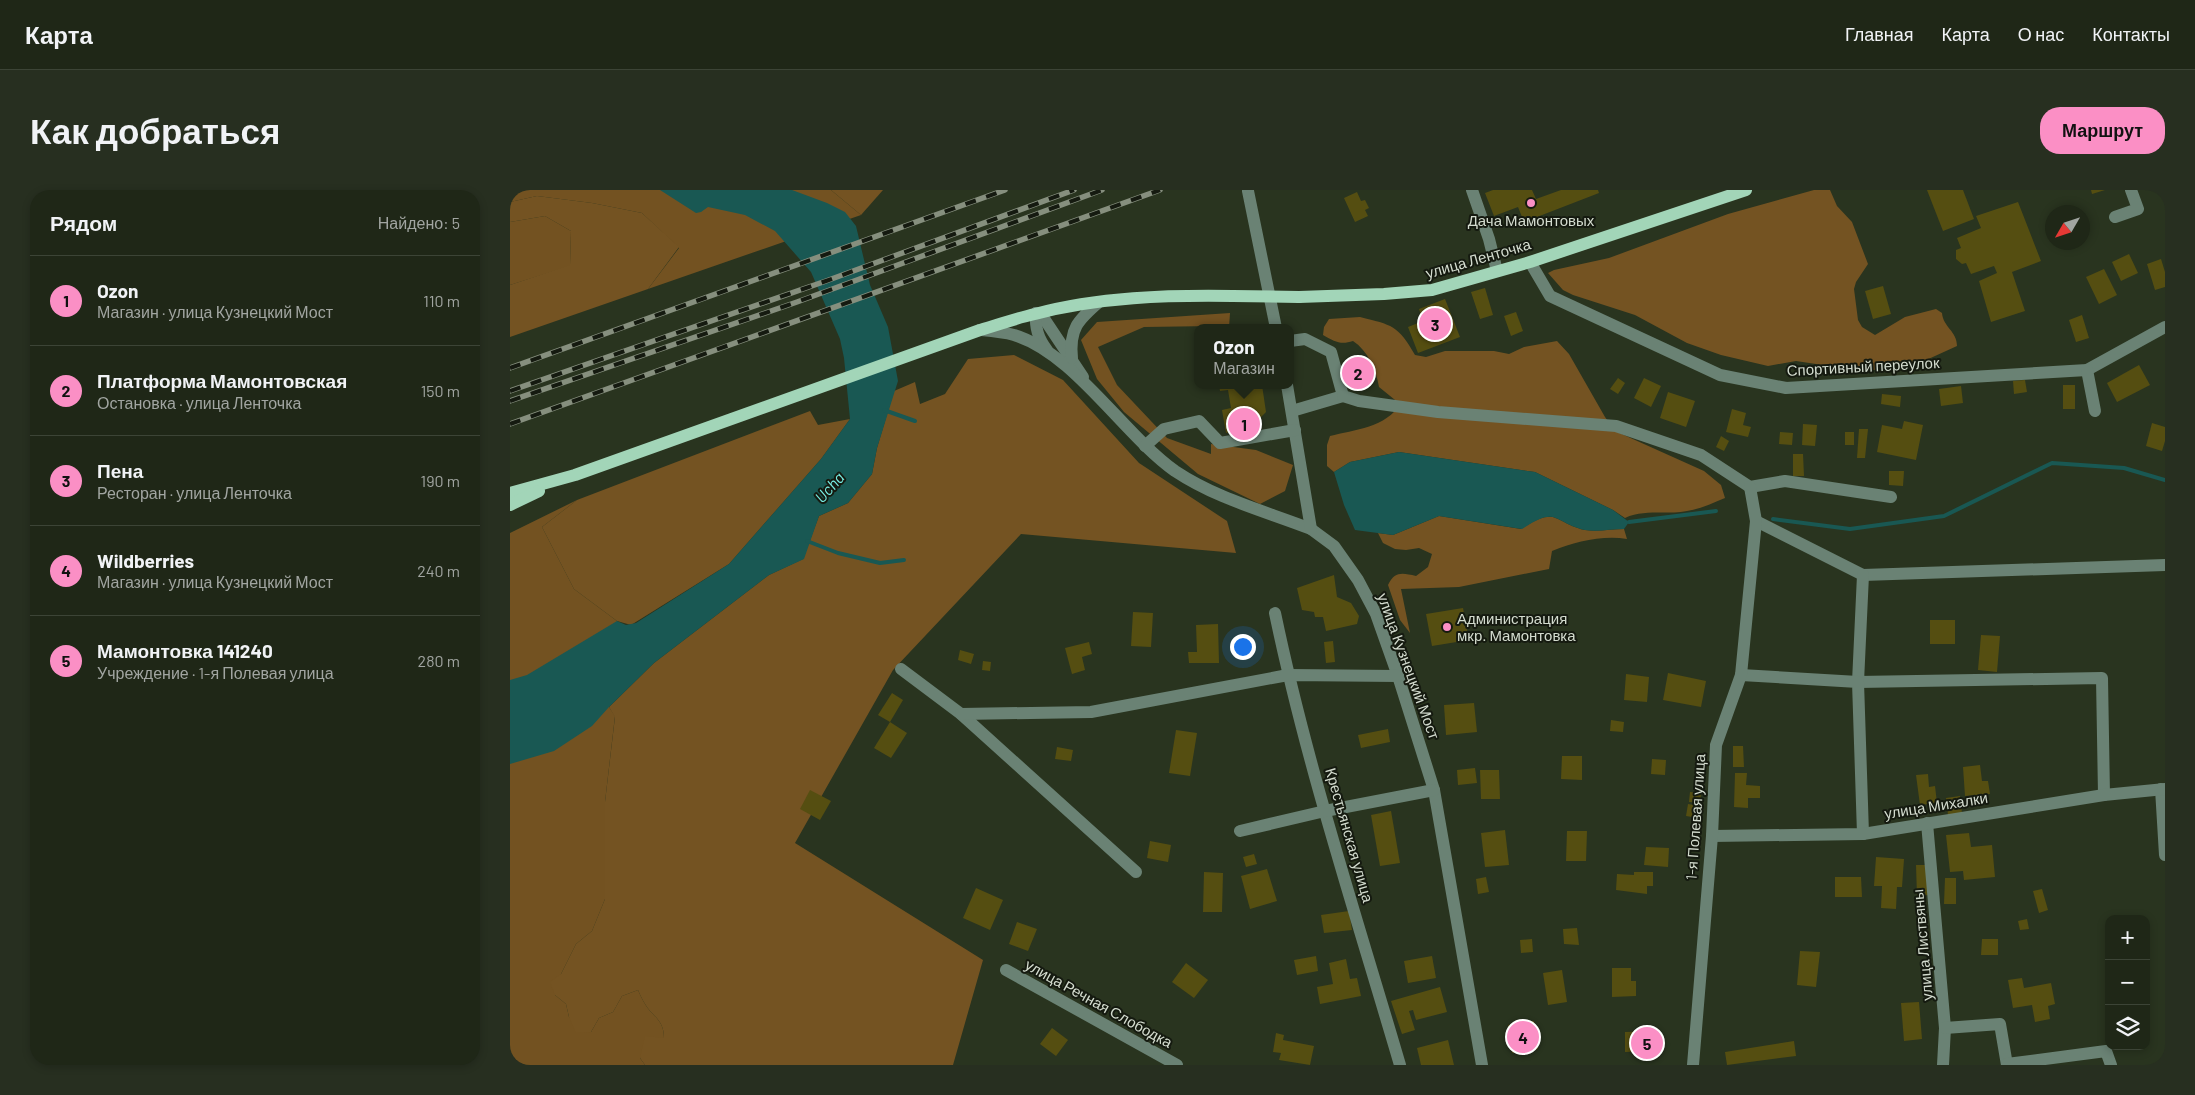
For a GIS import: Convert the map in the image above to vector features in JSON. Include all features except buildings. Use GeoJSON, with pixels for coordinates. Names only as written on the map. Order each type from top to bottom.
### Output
{"type":"FeatureCollection","features":[{"type":"Feature","properties":{"kind":"main road","name":"улица Ленточка"},"geometry":{"type":"LineString","coordinates":[[575,475],[980,330],[1036,313],[1099,302],[1178,296],[1299,297],[1432,290],[1530,262],[1746,190]]}},
{"type":"Feature","properties":{"kind":"main road"},"geometry":{"type":"LineString","coordinates":[[510,493],[575,475]]}},
{"type":"Feature","properties":{"kind":"main road"},"geometry":{"type":"LineString","coordinates":[[510,505],[575,475]]}},
{"type":"Feature","properties":{"kind":"street"},"geometry":{"type":"LineString","coordinates":[[1472,190],[1489,239],[1497,271]]}},
{"type":"Feature","properties":{"kind":"street"},"geometry":{"type":"LineString","coordinates":[[2115,217],[2138,210],[2131,190]]}},
{"type":"Feature","properties":{"kind":"street"},"geometry":{"type":"LineString","coordinates":[[1248,191],[1275,324]]}},
{"type":"Feature","properties":{"kind":"street","name":"Спортивный переулок"},"geometry":{"type":"LineString","coordinates":[[1530,262],[1550,296],[1720,374],[1786,388],[2087,370],[2165,328]]}},
{"type":"Feature","properties":{"kind":"street"},"geometry":{"type":"LineString","coordinates":[[1072,360],[1070,342],[1078,322],[1099,302]]}},
{"type":"Feature","properties":{"kind":"street"},"geometry":{"type":"LineString","coordinates":[[1036,313],[1035,326],[1038,335],[1050,354]]}},
{"type":"Feature","properties":{"kind":"street"},"geometry":{"type":"LineString","coordinates":[[1036,313],[1045,320],[1092,390]]}},
{"type":"Feature","properties":{"kind":"street"},"geometry":{"type":"LineString","coordinates":[[980,330],[1014,335],[1050,354],[1092,390]]}},
{"type":"Feature","properties":{"kind":"street"},"geometry":{"type":"LineString","coordinates":[[1294,340],[1305,339],[1331,352],[1343,396]]}},
{"type":"Feature","properties":{"kind":"street"},"geometry":{"type":"LineString","coordinates":[[2087,370],[2095,411]]}},
{"type":"Feature","properties":{"kind":"street"},"geometry":{"type":"LineString","coordinates":[[1288,389],[1311,529]]}},
{"type":"Feature","properties":{"kind":"street","name":"улица Кузнецкий Мост"},"geometry":{"type":"LineString","coordinates":[[1092,390],[1145,446],[1175,470],[1207,490],[1229,500],[1311,529],[1334,546],[1358,580],[1376,614],[1434,790],[1482,1065]]}},
{"type":"Feature","properties":{"kind":"street"},"geometry":{"type":"LineString","coordinates":[[1292,412],[1343,396],[1359,401],[1438,412],[1616,426],[1701,455],[1750,487],[1785,481],[1891,497]]}},
{"type":"Feature","properties":{"kind":"street"},"geometry":{"type":"LineString","coordinates":[[1145,446],[1164,429],[1199,421],[1220,443],[1295,430]]}},
{"type":"Feature","properties":{"kind":"street","name":"1-я Полевая улица"},"geometry":{"type":"LineString","coordinates":[[1693,1065],[1712,836],[1716,745],[1741,675],[1756,521],[1750,487]]}},
{"type":"Feature","properties":{"kind":"street"},"geometry":{"type":"LineString","coordinates":[[1756,521],[1863,575],[2165,565]]}},
{"type":"Feature","properties":{"kind":"street"},"geometry":{"type":"LineString","coordinates":[[1863,575],[1858,682],[1863,834]]}},
{"type":"Feature","properties":{"kind":"street","name":"Крестьянская улица"},"geometry":{"type":"LineString","coordinates":[[1275,613],[1288,675],[1325,810],[1400,1065]]}},
{"type":"Feature","properties":{"kind":"street"},"geometry":{"type":"LineString","coordinates":[[901,669],[961,714],[1136,872]]}},
{"type":"Feature","properties":{"kind":"street"},"geometry":{"type":"LineString","coordinates":[[961,714],[1091,712],[1288,675],[1398,676]]}},
{"type":"Feature","properties":{"kind":"street"},"geometry":{"type":"LineString","coordinates":[[1741,675],[1858,682],[2102,678],[2104,795]]}},
{"type":"Feature","properties":{"kind":"street"},"geometry":{"type":"LineString","coordinates":[[2163,789],[2165,855]]}},
{"type":"Feature","properties":{"kind":"street","name":"улица Михалки"},"geometry":{"type":"LineString","coordinates":[[1712,836],[1863,834],[2104,795],[2163,789]]}},
{"type":"Feature","properties":{"kind":"street"},"geometry":{"type":"LineString","coordinates":[[1240,831],[1325,810],[1434,790]]}},
{"type":"Feature","properties":{"kind":"street","name":"улица Листвяны"},"geometry":{"type":"LineString","coordinates":[[1927,823],[1945,1028],[1942,1065]]}},
{"type":"Feature","properties":{"kind":"street","name":"улица Речная Слободка"},"geometry":{"type":"LineString","coordinates":[[1006,970],[1176,1065]]}},
{"type":"Feature","properties":{"kind":"street"},"geometry":{"type":"LineString","coordinates":[[1945,1028],[2000,1024],[2007,1064],[2106,1051],[2111,1065]]}},
{"type":"Feature","properties":{"kind":"shaded area"},"geometry":{"type":"Polygon","coordinates":[[[510,190],[831,190],[861,215],[648,289],[679,248],[642,213],[592,203],[537,196],[510,202],[510,190]]]}},
{"type":"Feature","properties":{"kind":"shaded area"},"geometry":{"type":"Polygon","coordinates":[[[831,190],[883,190],[861,215],[831,190]]]}},
{"type":"Feature","properties":{"kind":"shaded area"},"geometry":{"type":"Polygon","coordinates":[[[1814,190],[1830,190],[1837,206],[1852,222],[1868,264],[1856,282],[1854,289],[1858,320],[1862,327],[1875,335],[1905,317],[1936,309],[1942,313],[1945,322],[1955,336],[1957,346],[1924,361],[1892,370],[1856,370],[1796,361],[1768,366],[1721,355],[1687,343],[1635,315],[1573,295],[1563,290],[1548,273],[1609,258],[1728,214],[1814,190]]]}},
{"type":"Feature","properties":{"kind":"shaded area"},"geometry":{"type":"Polygon","coordinates":[[[537,196],[592,203],[642,213],[679,247],[648,289],[510,337],[510,285],[570,265],[571,231],[545,216],[510,222],[510,202],[537,196]]]}},
{"type":"Feature","properties":{"kind":"shaded area"},"geometry":{"type":"Polygon","coordinates":[[[545,216],[571,231],[570,266],[510,285],[510,222],[545,216]]]}},
{"type":"Feature","properties":{"kind":"shaded area"},"geometry":{"type":"Polygon","coordinates":[[[1230,313],[1229,324],[1144,327],[1098,347],[1117,385],[1167,438],[1211,454],[1211,444],[1256,450],[1293,465],[1285,491],[1260,504],[1198,474],[1124,412],[1097,379],[1081,340],[1097,322],[1230,313]]]}},
{"type":"Feature","properties":{"kind":"shaded area"},"geometry":{"type":"Polygon","coordinates":[[[1360,317],[1380,322],[1393,328],[1404,338],[1415,355],[1426,357],[1445,351],[1494,351],[1509,354],[1524,347],[1557,341],[1569,354],[1615,431],[1704,471],[1721,485],[1725,498],[1692,510],[1648,513],[1625,518],[1613,510],[1535,472],[1399,452],[1350,462],[1334,472],[1327,466],[1327,445],[1330,436],[1378,423],[1394,412],[1400,404],[1379,387],[1370,361],[1358,345],[1353,341],[1338,342],[1323,335],[1324,327],[1329,319],[1360,317]]]}},
{"type":"Feature","properties":{"kind":"shaded area"},"geometry":{"type":"Polygon","coordinates":[[[1014,355],[1063,380],[1139,463],[1227,521],[1236,553],[1021,534],[893,670],[795,843],[983,960],[953,1065],[645,1065],[640,1058],[645,1036],[664,1038],[664,1033],[660,1023],[646,1006],[638,990],[622,996],[613,1012],[599,1018],[591,1032],[576,1033],[566,1004],[555,995],[550,982],[561,974],[576,944],[592,931],[605,899],[605,802],[615,717],[609,707],[654,663],[769,575],[803,559],[819,516],[848,503],[872,474],[877,448],[894,391],[915,382],[920,404],[945,394],[968,359],[1014,355]]]}},
{"type":"Feature","properties":{"kind":"shaded area"},"geometry":{"type":"Polygon","coordinates":[[[810,411],[818,425],[850,419],[821,459],[729,564],[631,625],[617,621],[574,589],[542,527],[577,500],[810,411]]]}},
{"type":"Feature","properties":{"kind":"shaded area"},"geometry":{"type":"Polygon","coordinates":[[[577,500],[542,527],[574,589],[617,621],[609,707],[615,716],[605,802],[605,899],[592,931],[576,944],[561,974],[555,995],[566,1004],[569,1017],[591,1032],[599,1018],[613,1012],[622,996],[638,990],[646,1006],[660,1023],[664,1033],[664,1038],[640,1058],[645,1065],[510,1065],[510,533],[577,500]]]}},
{"type":"Feature","properties":{"kind":"shaded area"},"geometry":{"type":"Polygon","coordinates":[[[1439,516],[1521,529],[1542,518],[1549,517],[1585,530],[1624,529],[1627,539],[1589,540],[1552,551],[1549,569],[1459,587],[1401,589],[1410,633],[1400,620],[1388,585],[1393,577],[1399,574],[1416,576],[1428,567],[1432,554],[1419,548],[1395,549],[1383,543],[1378,533],[1393,535],[1439,516]]]}},
{"type":"Feature","properties":{"kind":"water","name":"Ucha"},"geometry":{"type":"Polygon","coordinates":[[[660,190],[792,190],[845,212],[856,226],[870,285],[888,327],[898,381],[877,448],[872,474],[848,503],[819,516],[804,559],[769,575],[654,663],[592,726],[554,751],[510,764],[510,680],[527,675],[617,621],[626,625],[636,623],[729,564],[821,459],[850,419],[844,358],[840,339],[811,272],[775,231],[745,215],[708,207],[696,213],[660,190]]]}},
{"type":"Feature","properties":{"kind":"water"},"geometry":{"type":"Polygon","coordinates":[[[1399,452],[1535,472],[1613,510],[1629,522],[1624,529],[1590,531],[1549,517],[1542,518],[1522,529],[1439,516],[1393,535],[1355,530],[1344,505],[1334,472],[1350,462],[1399,452]]]}},
{"type":"Feature","properties":{"kind":"waterway"},"geometry":{"type":"LineString","coordinates":[[884,410],[915,421]]}},
{"type":"Feature","properties":{"kind":"waterway"},"geometry":{"type":"LineString","coordinates":[[1773,519],[1850,529],[1944,516],[2052,463],[2124,468],[2165,480]]}},
{"type":"Feature","properties":{"kind":"waterway"},"geometry":{"type":"LineString","coordinates":[[1629,522],[1716,511]]}},
{"type":"Feature","properties":{"kind":"waterway"},"geometry":{"type":"LineString","coordinates":[[807,541],[838,553],[880,563],[904,560]]}},
{"type":"Feature","properties":{"kind":"railway"},"geometry":{"type":"LineString","coordinates":[[510,368],[1005,190]]}},
{"type":"Feature","properties":{"kind":"railway"},"geometry":{"type":"LineString","coordinates":[[510,391],[826,281],[1074,190]]}},
{"type":"Feature","properties":{"kind":"railway"},"geometry":{"type":"LineString","coordinates":[[510,401],[797,302],[1102,190]]}},
{"type":"Feature","properties":{"kind":"railway"},"geometry":{"type":"LineString","coordinates":[[510,424],[1160,190]]}},
{"type":"Feature","properties":{"kind":"place","name":"Дача Мамонтовых"},"geometry":{"type":"Point","coordinates":[1531,203]}},
{"type":"Feature","properties":{"kind":"place","name":"Пена"},"geometry":{"type":"Point","coordinates":[1435,324]}},
{"type":"Feature","properties":{"kind":"place","name":"Платформа Мамонтовская"},"geometry":{"type":"Point","coordinates":[1358,373]}},
{"type":"Feature","properties":{"kind":"place","name":"Ozon"},"geometry":{"type":"Point","coordinates":[1244,424]}},
{"type":"Feature","properties":{"kind":"place","name":"Администрация мкр. Мамонтовка"},"geometry":{"type":"Point","coordinates":[1447,627]}},
{"type":"Feature","properties":{"kind":"place","name":"Wildberries"},"geometry":{"type":"Point","coordinates":[1523,1037]}},
{"type":"Feature","properties":{"kind":"place","name":"Мамонтовка 141240"},"geometry":{"type":"Point","coordinates":[1647,1043]}}]}
